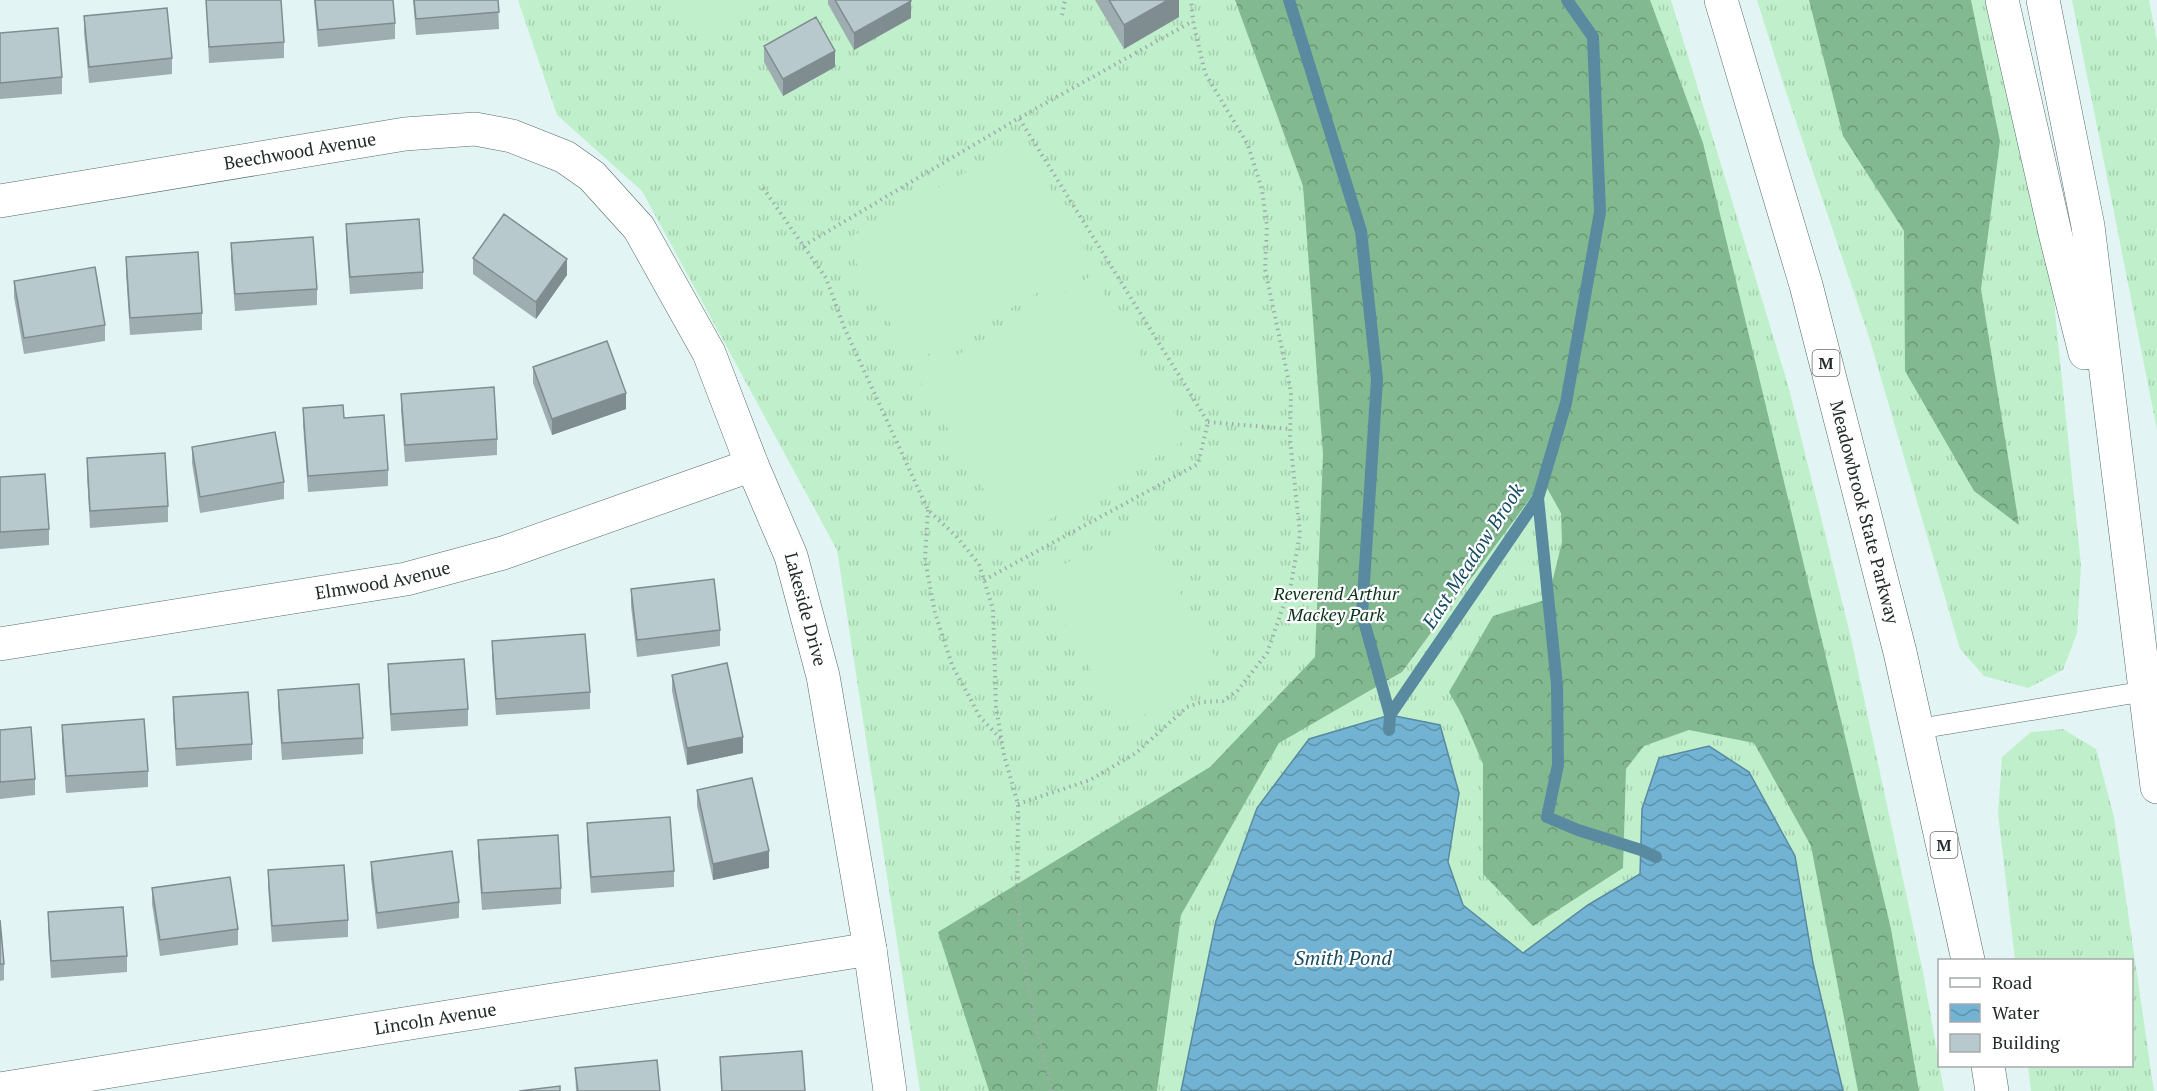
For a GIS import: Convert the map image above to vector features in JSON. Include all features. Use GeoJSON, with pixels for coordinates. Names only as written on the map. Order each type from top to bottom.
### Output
{"type":"FeatureCollection","features":[{"type":"Feature","properties":{"kind":"main road","name":"Meadowbrook State Parkway"},"geometry":{"type":"LineString","coordinates":[[1721,0],[1806,285],[1900,652],[1968,959]]}},
{"type":"Feature","properties":{"kind":"main road"},"geometry":{"type":"LineString","coordinates":[[2002,0],[2056,237],[2120,488]]}},
{"type":"Feature","properties":{"kind":"main road"},"geometry":{"type":"LineString","coordinates":[[2043,0],[2088,226],[2157,787]]}},
{"type":"Feature","properties":{"kind":"main road","name":"Beechwood Avenue"},"geometry":{"type":"LineString","coordinates":[[0,201],[405,134],[475,129],[512,136],[565,157],[592,176]]}},
{"type":"Feature","properties":{"kind":"main road","name":"Lakeside Drive"},"geometry":{"type":"LineString","coordinates":[[592,176],[639,228],[703,343],[791,556],[823,676],[870,949],[890,1091]]}},
{"type":"Feature","properties":{"kind":"main road","name":"Elmwood Avenue"},"geometry":{"type":"LineString","coordinates":[[0,644],[406,579],[502,553],[752,465]]}},
{"type":"Feature","properties":{"kind":"main road","name":"Lincoln Avenue"},"geometry":{"type":"LineString","coordinates":[[0,1089],[870,949]]}},
{"type":"Feature","properties":{"kind":"main road"},"geometry":{"type":"LineString","coordinates":[[1988,1067],[1992,1091]]}},
{"type":"Feature","properties":{"kind":"lane"},"geometry":{"type":"LineString","coordinates":[[1918,729],[2146,691]]}},
{"type":"Feature","properties":{"kind":"path"},"geometry":{"type":"LineString","coordinates":[[1062,15],[1065,0]]}},
{"type":"Feature","properties":{"kind":"path"},"geometry":{"type":"LineString","coordinates":[[1018,804],[1090,780],[1136,753],[1187,707],[1202,702],[1223,701],[1238,690],[1267,653],[1291,584],[1300,534],[1290,429],[1291,392],[1265,269],[1267,226],[1262,190],[1248,145],[1205,73],[1193,21],[1191,0]]}},
{"type":"Feature","properties":{"kind":"path"},"geometry":{"type":"LineString","coordinates":[[803,246],[1019,118],[1193,21]]}},
{"type":"Feature","properties":{"kind":"path"},"geometry":{"type":"LineString","coordinates":[[984,580],[1198,464],[1208,422],[1019,118]]}},
{"type":"Feature","properties":{"kind":"path"},"geometry":{"type":"LineString","coordinates":[[763,188],[826,278],[844,327],[928,510],[956,536],[979,564],[993,609],[996,707],[1001,740],[1018,804],[1017,900],[1023,951],[1036,1028],[1052,1091]]}},
{"type":"Feature","properties":{"kind":"path"},"geometry":{"type":"LineString","coordinates":[[1208,422],[1290,429]]}},
{"type":"Feature","properties":{"kind":"path"},"geometry":{"type":"LineString","coordinates":[[928,510],[925,560],[935,614],[952,665],[980,717],[1001,740]]}},
{"type":"Feature","properties":{"kind":"green space","name":"Reverend Arthur Mackey Park"},"geometry":{"type":"Polygon","coordinates":[[[518,0],[1671,0],[1788,385],[1851,638],[1923,972],[1944,1091],[920,1091],[837,550],[642,191],[557,115],[518,0]]]}},
{"type":"Feature","properties":{"kind":"green space"},"geometry":{"type":"Polygon","coordinates":[[[668,0],[774,0],[710,35],[685,30],[668,0]]]}},
{"type":"Feature","properties":{"kind":"green space"},"geometry":{"type":"Polygon","coordinates":[[[1235,0],[1650,0],[1703,143],[1891,929],[1919,1091],[1858,1091],[1811,846],[1754,743],[1689,730],[1644,746],[1626,769],[1623,868],[1533,926],[1483,874],[1483,764],[1462,715],[1449,692],[1493,616],[1548,599],[1562,542],[1561,513],[1543,481],[1402,672],[1279,743],[1181,915],[1157,1091],[989,1091],[938,932],[1210,767],[1315,657],[1323,454],[1303,186],[1235,0]]]}},
{"type":"Feature","properties":{"kind":"green space"},"geometry":{"type":"Polygon","coordinates":[[[1757,0],[2001,0],[2043,194],[2081,565],[2077,633],[2063,670],[2028,688],[1984,676],[1960,649],[1869,337],[1757,0]]]}},
{"type":"Feature","properties":{"kind":"green space"},"geometry":{"type":"Polygon","coordinates":[[[1809,0],[1971,0],[2000,141],[1981,289],[2019,525],[1974,491],[1905,371],[1904,231],[1843,136],[1809,0]]]}},
{"type":"Feature","properties":{"kind":"green space"},"geometry":{"type":"Polygon","coordinates":[[[2072,0],[2149,0],[2157,41],[2157,430],[2072,0]]]}},
{"type":"Feature","properties":{"kind":"green space"},"geometry":{"type":"Polygon","coordinates":[[[1023,140],[1092,262],[913,363],[844,241],[1023,140]]]}},
{"type":"Feature","properties":{"kind":"green space"},"geometry":{"type":"Polygon","coordinates":[[[1093,275],[1189,438],[1014,540],[918,378],[1093,275]]]}},
{"type":"Feature","properties":{"kind":"green space"},"geometry":{"type":"Polygon","coordinates":[[[1141,522],[1223,671],[1122,727],[1040,578],[1141,522]]]}},
{"type":"Feature","properties":{"kind":"green space"},"geometry":{"type":"Polygon","coordinates":[[[2063,729],[2096,749],[2114,817],[2154,1091],[2031,1091],[2028,1067],[2133,1067],[2133,959],[2015,959],[1998,813],[2002,757],[2031,732],[2063,729]]]}},
{"type":"Feature","properties":{"kind":"water","name":"Smith Pond"},"geometry":{"type":"Polygon","coordinates":[[[1390,715],[1440,725],[1459,793],[1448,862],[1463,905],[1523,953],[1588,905],[1640,874],[1642,809],[1659,758],[1709,746],[1749,772],[1795,856],[1813,963],[1843,1091],[1181,1091],[1216,921],[1257,808],[1309,739],[1390,715]]]}},
{"type":"Feature","properties":{"kind":"building"},"geometry":{"type":"Polygon","coordinates":[[[206,0],[281,0],[284,42],[209,47],[206,0]]]}},
{"type":"Feature","properties":{"kind":"building"},"geometry":{"type":"Polygon","coordinates":[[[315,0],[393,0],[395,23],[318,30],[315,0]]]}},
{"type":"Feature","properties":{"kind":"building"},"geometry":{"type":"Polygon","coordinates":[[[414,0],[498,0],[499,12],[416,19],[414,0]]]}},
{"type":"Feature","properties":{"kind":"building"},"geometry":{"type":"Polygon","coordinates":[[[835,0],[911,0],[911,1],[854,33],[835,0]]]}},
{"type":"Feature","properties":{"kind":"building"},"geometry":{"type":"Polygon","coordinates":[[[1109,0],[1168,0],[1124,25],[1109,0]]]}},
{"type":"Feature","properties":{"kind":"building"},"geometry":{"type":"Polygon","coordinates":[[[167,8],[172,58],[89,67],[84,16],[167,8]]]}},
{"type":"Feature","properties":{"kind":"building"},"geometry":{"type":"Polygon","coordinates":[[[816,17],[835,51],[783,79],[764,46],[816,17]]]}},
{"type":"Feature","properties":{"kind":"building"},"geometry":{"type":"Polygon","coordinates":[[[58,28],[62,77],[0,83],[0,33],[58,28]]]}},
{"type":"Feature","properties":{"kind":"building"},"geometry":{"type":"Polygon","coordinates":[[[504,214],[567,259],[536,302],[473,258],[504,214]]]}},
{"type":"Feature","properties":{"kind":"building"},"geometry":{"type":"Polygon","coordinates":[[[419,219],[423,272],[350,277],[346,224],[419,219]]]}},
{"type":"Feature","properties":{"kind":"building"},"geometry":{"type":"Polygon","coordinates":[[[313,237],[317,289],[235,294],[231,243],[313,237]]]}},
{"type":"Feature","properties":{"kind":"building"},"geometry":{"type":"Polygon","coordinates":[[[198,252],[202,313],[130,318],[126,257],[198,252]]]}},
{"type":"Feature","properties":{"kind":"building"},"geometry":{"type":"Polygon","coordinates":[[[95,267],[105,325],[24,338],[14,281],[95,267]]]}},
{"type":"Feature","properties":{"kind":"building"},"geometry":{"type":"Polygon","coordinates":[[[607,341],[626,393],[552,419],[533,367],[607,341]]]}},
{"type":"Feature","properties":{"kind":"building"},"geometry":{"type":"Polygon","coordinates":[[[494,387],[497,439],[405,445],[401,394],[494,387]]]}},
{"type":"Feature","properties":{"kind":"building"},"geometry":{"type":"Polygon","coordinates":[[[343,405],[344,418],[384,415],[388,470],[308,476],[303,408],[343,405]]]}},
{"type":"Feature","properties":{"kind":"building"},"geometry":{"type":"Polygon","coordinates":[[[275,432],[284,482],[200,497],[192,447],[275,432]]]}},
{"type":"Feature","properties":{"kind":"building"},"geometry":{"type":"Polygon","coordinates":[[[165,453],[168,506],[90,511],[87,458],[165,453]]]}},
{"type":"Feature","properties":{"kind":"building"},"geometry":{"type":"Polygon","coordinates":[[[45,474],[49,529],[0,532],[0,477],[45,474]]]}},
{"type":"Feature","properties":{"kind":"building"},"geometry":{"type":"Polygon","coordinates":[[[714,579],[720,630],[637,640],[631,589],[714,579]]]}},
{"type":"Feature","properties":{"kind":"building"},"geometry":{"type":"Polygon","coordinates":[[[585,634],[590,692],[496,699],[492,641],[585,634]]]}},
{"type":"Feature","properties":{"kind":"building"},"geometry":{"type":"Polygon","coordinates":[[[464,659],[468,709],[391,714],[388,664],[464,659]]]}},
{"type":"Feature","properties":{"kind":"building"},"geometry":{"type":"Polygon","coordinates":[[[727,663],[743,737],[687,748],[672,675],[727,663]]]}},
{"type":"Feature","properties":{"kind":"building"},"geometry":{"type":"Polygon","coordinates":[[[359,684],[363,738],[282,743],[278,690],[359,684]]]}},
{"type":"Feature","properties":{"kind":"building"},"geometry":{"type":"Polygon","coordinates":[[[248,692],[252,744],[176,749],[173,697],[248,692]]]}},
{"type":"Feature","properties":{"kind":"building"},"geometry":{"type":"Polygon","coordinates":[[[144,719],[148,771],[66,776],[62,725],[144,719]]]}},
{"type":"Feature","properties":{"kind":"building"},"geometry":{"type":"Polygon","coordinates":[[[31,727],[35,779],[0,782],[0,730],[31,727]]]}},
{"type":"Feature","properties":{"kind":"building"},"geometry":{"type":"Polygon","coordinates":[[[752,778],[769,851],[713,864],[697,790],[752,778]]]}},
{"type":"Feature","properties":{"kind":"building"},"geometry":{"type":"Polygon","coordinates":[[[670,817],[674,871],[591,877],[587,823],[670,817]]]}},
{"type":"Feature","properties":{"kind":"building"},"geometry":{"type":"Polygon","coordinates":[[[558,835],[561,888],[482,893],[478,840],[558,835]]]}},
{"type":"Feature","properties":{"kind":"building"},"geometry":{"type":"Polygon","coordinates":[[[452,851],[459,902],[377,913],[371,862],[452,851]]]}},
{"type":"Feature","properties":{"kind":"building"},"geometry":{"type":"Polygon","coordinates":[[[344,865],[348,920],[272,926],[268,870],[344,865]]]}},
{"type":"Feature","properties":{"kind":"building"},"geometry":{"type":"Polygon","coordinates":[[[230,877],[238,929],[160,940],[152,888],[230,877]]]}},
{"type":"Feature","properties":{"kind":"building"},"geometry":{"type":"Polygon","coordinates":[[[123,907],[127,956],[51,961],[48,912],[123,907]]]}},
{"type":"Feature","properties":{"kind":"building"},"geometry":{"type":"Polygon","coordinates":[[[0,920],[4,964],[0,964],[0,920]]]}},
{"type":"Feature","properties":{"kind":"building"},"geometry":{"type":"Polygon","coordinates":[[[802,1051],[805,1091],[722,1091],[720,1057],[802,1051]]]}},
{"type":"Feature","properties":{"kind":"building"},"geometry":{"type":"Polygon","coordinates":[[[657,1060],[660,1091],[578,1091],[575,1068],[657,1060]]]}},
{"type":"Feature","properties":{"kind":"building"},"geometry":{"type":"Polygon","coordinates":[[[560,1086],[560,1091],[519,1091],[560,1086]]]}},
{"type":"Feature","properties":{"kind":"waterway"},"geometry":{"type":"LineString","coordinates":[[1289,0],[1361,231],[1377,379],[1362,614],[1390,715]]}},
{"type":"Feature","properties":{"kind":"waterway","name":"East Meadow Brook"},"geometry":{"type":"LineString","coordinates":[[1389,730],[1390,715],[1538,498],[1566,403],[1600,212],[1593,37],[1567,0]]}},
{"type":"Feature","properties":{"kind":"waterway"},"geometry":{"type":"LineString","coordinates":[[1538,498],[1557,685],[1558,765],[1547,817],[1656,857]]}}]}
